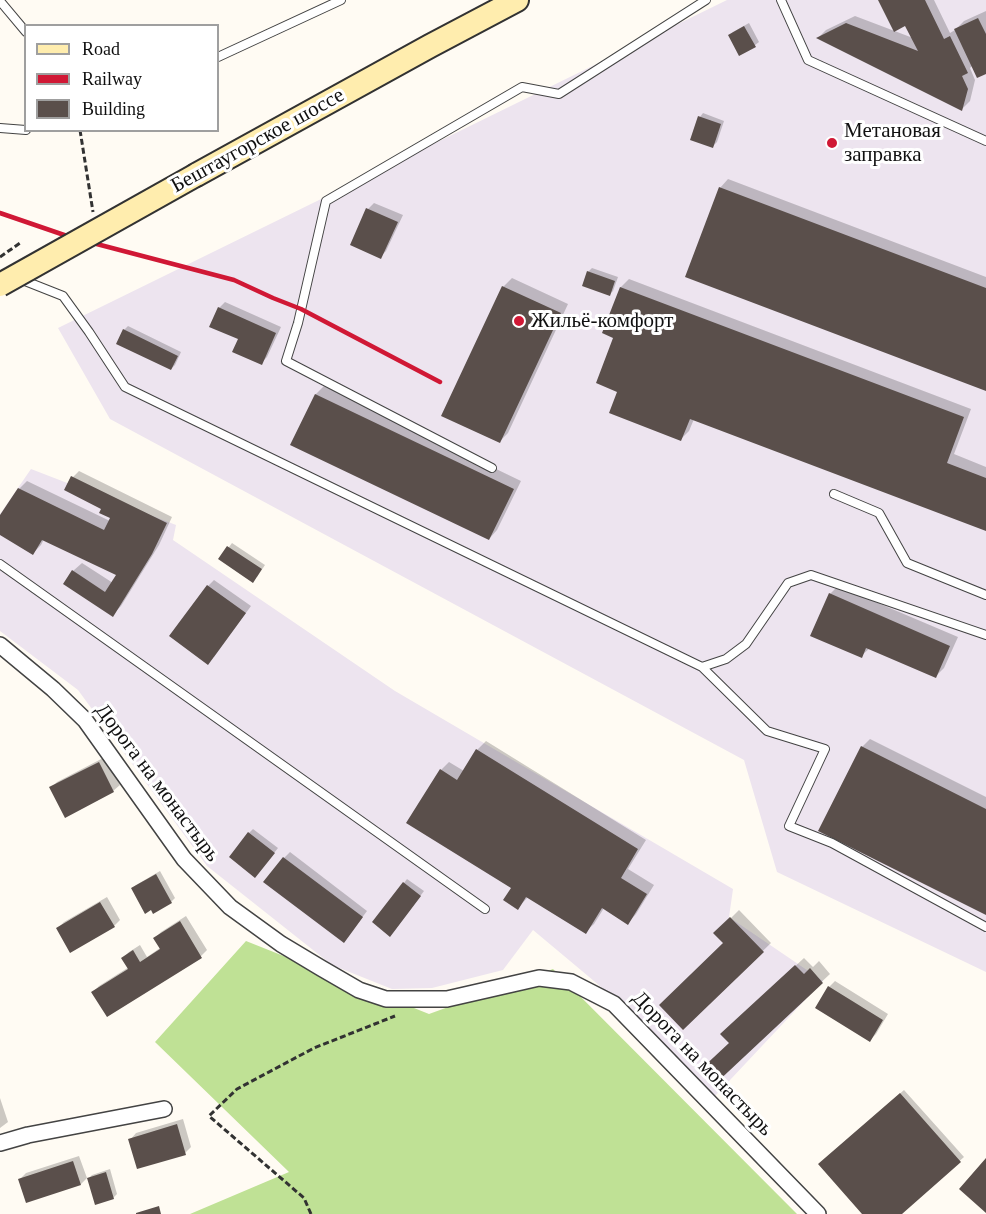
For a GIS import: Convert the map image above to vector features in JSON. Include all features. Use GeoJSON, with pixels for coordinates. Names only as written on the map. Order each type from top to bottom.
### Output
{"type":"FeatureCollection","features":[{"type":"Feature","properties":{"kind":"main road","name":"Бештаугорское шоссе"},"geometry":{"type":"LineString","coordinates":[[0,285],[517,0]]}},
{"type":"Feature","properties":{"kind":"street","name":"Дорога на монастырь"},"geometry":{"type":"LineString","coordinates":[[0,645],[53,689],[85,720],[184,859],[230,907],[281,944],[359,990],[386,999],[447,999],[539,978],[571,982],[614,1004],[818,1214]]}},
{"type":"Feature","properties":{"kind":"street"},"geometry":{"type":"LineString","coordinates":[[0,1143],[28,1135],[164,1109]]}},
{"type":"Feature","properties":{"kind":"lane"},"geometry":{"type":"LineString","coordinates":[[219,57],[341,0]]}},
{"type":"Feature","properties":{"kind":"lane"},"geometry":{"type":"LineString","coordinates":[[492,468],[286,361],[298,323],[326,201],[522,87],[559,94],[706,0]]}},
{"type":"Feature","properties":{"kind":"lane"},"geometry":{"type":"LineString","coordinates":[[781,0],[808,60],[986,141]]}},
{"type":"Feature","properties":{"kind":"lane"},"geometry":{"type":"LineString","coordinates":[[0,1],[24,30]]}},
{"type":"Feature","properties":{"kind":"lane"},"geometry":{"type":"LineString","coordinates":[[0,128],[24,130]]}},
{"type":"Feature","properties":{"kind":"lane"},"geometry":{"type":"LineString","coordinates":[[0,271],[63,296],[124,387],[702,667],[767,731],[825,749],[789,826],[832,843],[986,927]]}},
{"type":"Feature","properties":{"kind":"lane"},"geometry":{"type":"LineString","coordinates":[[834,494],[879,513],[907,562],[986,595]]}},
{"type":"Feature","properties":{"kind":"lane"},"geometry":{"type":"LineString","coordinates":[[0,564],[485,909]]}},
{"type":"Feature","properties":{"kind":"lane"},"geometry":{"type":"LineString","coordinates":[[702,667],[726,659],[746,644],[788,584],[811,575],[986,635]]}},
{"type":"Feature","properties":{"kind":"path"},"geometry":{"type":"LineString","coordinates":[[80,132],[93,212]]}},
{"type":"Feature","properties":{"kind":"path"},"geometry":{"type":"LineString","coordinates":[[0,256],[20,243]]}},
{"type":"Feature","properties":{"kind":"path"},"geometry":{"type":"LineString","coordinates":[[311,1214],[304,1198],[210,1116],[237,1089],[314,1048],[397,1015]]}},
{"type":"Feature","properties":{"kind":"shaded area"},"geometry":{"type":"Polygon","coordinates":[[[727,0],[986,0],[986,972],[777,872],[744,760],[110,419],[58,328],[727,0]]]}},
{"type":"Feature","properties":{"kind":"shaded area"},"geometry":{"type":"Polygon","coordinates":[[[31,469],[176,525],[173,540],[395,691],[733,889],[729,917],[823,981],[715,1096],[637,1017],[533,930],[503,970],[432,988],[392,989],[332,965],[207,866],[78,690],[0,631],[0,514],[31,469]]]}},
{"type":"Feature","properties":{"kind":"green space"},"geometry":{"type":"Polygon","coordinates":[[[246,941],[429,1014],[553,969],[797,1214],[190,1214],[289,1172],[155,1042],[246,941]]]}},
{"type":"Feature","properties":{"kind":"building"},"geometry":{"type":"Polygon","coordinates":[[[878,0],[925,0],[944,39],[950,36],[968,73],[962,76],[968,89],[962,111],[816,38],[846,23],[918,51],[905,26],[894,32],[878,0]]]}},
{"type":"Feature","properties":{"kind":"building"},"geometry":{"type":"Polygon","coordinates":[[[978,18],[986,34],[986,74],[977,78],[954,29],[978,18]]]}},
{"type":"Feature","properties":{"kind":"building"},"geometry":{"type":"Polygon","coordinates":[[[744,26],[756,47],[739,56],[728,35],[744,26]]]}},
{"type":"Feature","properties":{"kind":"building"},"geometry":{"type":"Polygon","coordinates":[[[698,116],[721,124],[713,148],[690,140],[698,116]]]}},
{"type":"Feature","properties":{"kind":"building"},"geometry":{"type":"Polygon","coordinates":[[[719,187],[986,288],[986,391],[685,277],[719,187]]]}},
{"type":"Feature","properties":{"kind":"building"},"geometry":{"type":"Polygon","coordinates":[[[366,208],[398,222],[381,259],[350,245],[366,208]]]}},
{"type":"Feature","properties":{"kind":"building"},"geometry":{"type":"Polygon","coordinates":[[[587,271],[615,281],[610,296],[582,286],[587,271]]]}},
{"type":"Feature","properties":{"kind":"building"},"geometry":{"type":"Polygon","coordinates":[[[502,286],[561,313],[500,443],[441,416],[502,286]]]}},
{"type":"Feature","properties":{"kind":"building"},"geometry":{"type":"Polygon","coordinates":[[[620,287],[964,417],[947,463],[986,478],[986,531],[690,419],[681,441],[609,413],[617,392],[596,383],[613,338],[602,333],[620,287]]]}},
{"type":"Feature","properties":{"kind":"building"},"geometry":{"type":"Polygon","coordinates":[[[218,307],[276,333],[262,365],[232,352],[238,339],[209,327],[218,307]]]}},
{"type":"Feature","properties":{"kind":"building"},"geometry":{"type":"Polygon","coordinates":[[[123,329],[178,356],[171,370],[116,344],[123,329]]]}},
{"type":"Feature","properties":{"kind":"building"},"geometry":{"type":"Polygon","coordinates":[[[315,394],[514,489],[489,540],[290,445],[315,394]]]}},
{"type":"Feature","properties":{"kind":"building"},"geometry":{"type":"Polygon","coordinates":[[[71,476],[167,523],[152,554],[113,617],[63,584],[72,570],[105,592],[116,575],[42,540],[33,555],[0,535],[0,515],[18,488],[104,530],[110,518],[99,513],[101,509],[64,490],[71,476]]]}},
{"type":"Feature","properties":{"kind":"building"},"geometry":{"type":"Polygon","coordinates":[[[227,546],[262,569],[253,583],[218,559],[227,546]]]}},
{"type":"Feature","properties":{"kind":"building"},"geometry":{"type":"Polygon","coordinates":[[[207,585],[246,613],[208,665],[169,636],[207,585]]]}},
{"type":"Feature","properties":{"kind":"building"},"geometry":{"type":"Polygon","coordinates":[[[829,593],[950,646],[936,678],[866,648],[862,658],[810,636],[829,593]]]}},
{"type":"Feature","properties":{"kind":"building"},"geometry":{"type":"Polygon","coordinates":[[[861,746],[986,809],[986,915],[818,831],[861,746]]]}},
{"type":"Feature","properties":{"kind":"building"},"geometry":{"type":"Polygon","coordinates":[[[476,749],[638,849],[621,878],[647,894],[628,925],[602,908],[586,934],[526,897],[518,910],[503,900],[511,888],[406,823],[440,769],[457,780],[476,749]]]}},
{"type":"Feature","properties":{"kind":"building"},"geometry":{"type":"Polygon","coordinates":[[[99,762],[114,792],[65,818],[49,787],[99,762]]]}},
{"type":"Feature","properties":{"kind":"building"},"geometry":{"type":"Polygon","coordinates":[[[248,832],[275,853],[255,878],[229,857],[248,832]]]}},
{"type":"Feature","properties":{"kind":"building"},"geometry":{"type":"Polygon","coordinates":[[[283,857],[363,917],[344,943],[263,882],[283,857]]]}},
{"type":"Feature","properties":{"kind":"building"},"geometry":{"type":"Polygon","coordinates":[[[156,874],[172,903],[153,914],[151,910],[145,914],[131,888],[156,874]]]}},
{"type":"Feature","properties":{"kind":"building"},"geometry":{"type":"Polygon","coordinates":[[[403,882],[421,896],[390,937],[372,922],[403,882]]]}},
{"type":"Feature","properties":{"kind":"building"},"geometry":{"type":"Polygon","coordinates":[[[100,902],[115,927],[70,953],[56,928],[100,902]]]}},
{"type":"Feature","properties":{"kind":"building"},"geometry":{"type":"Polygon","coordinates":[[[730,917],[764,952],[683,1030],[659,1005],[723,943],[713,933],[730,917]]]}},
{"type":"Feature","properties":{"kind":"building"},"geometry":{"type":"Polygon","coordinates":[[[180,921],[202,958],[107,1017],[91,992],[128,969],[121,958],[133,950],[140,962],[160,949],[153,938],[180,921]]]}},
{"type":"Feature","properties":{"kind":"building"},"geometry":{"type":"Polygon","coordinates":[[[795,965],[804,974],[810,968],[823,983],[713,1086],[699,1071],[729,1043],[720,1034],[795,965]]]}},
{"type":"Feature","properties":{"kind":"building"},"geometry":{"type":"Polygon","coordinates":[[[828,986],[883,1020],[870,1042],[815,1008],[828,986]]]}},
{"type":"Feature","properties":{"kind":"building"},"geometry":{"type":"Polygon","coordinates":[[[900,1093],[961,1162],[902,1214],[862,1214],[818,1164],[900,1093]]]}},
{"type":"Feature","properties":{"kind":"building"},"geometry":{"type":"Polygon","coordinates":[[[177,1124],[186,1155],[137,1169],[128,1139],[177,1124]]]}},
{"type":"Feature","properties":{"kind":"building"},"geometry":{"type":"Polygon","coordinates":[[[986,1158],[986,1213],[959,1189],[986,1158]]]}},
{"type":"Feature","properties":{"kind":"building"},"geometry":{"type":"Polygon","coordinates":[[[73,1161],[81,1185],[26,1203],[18,1179],[73,1161]]]}},
{"type":"Feature","properties":{"kind":"building"},"geometry":{"type":"Polygon","coordinates":[[[106,1172],[114,1199],[95,1205],[87,1178],[106,1172]]]}},
{"type":"Feature","properties":{"kind":"building"},"geometry":{"type":"Polygon","coordinates":[[[159,1206],[161,1214],[136,1214],[136,1213],[159,1206]]]}},
{"type":"Feature","properties":{"kind":"railway"},"geometry":{"type":"LineString","coordinates":[[0,213],[70,237],[234,280],[301,309],[440,382]]}},
{"type":"Feature","properties":{"kind":"place","name":"Метановая заправка"},"geometry":{"type":"Point","coordinates":[832,143]}},
{"type":"Feature","properties":{"kind":"place","name":"Жильё-комфорт"},"geometry":{"type":"Point","coordinates":[519,321]}}]}
